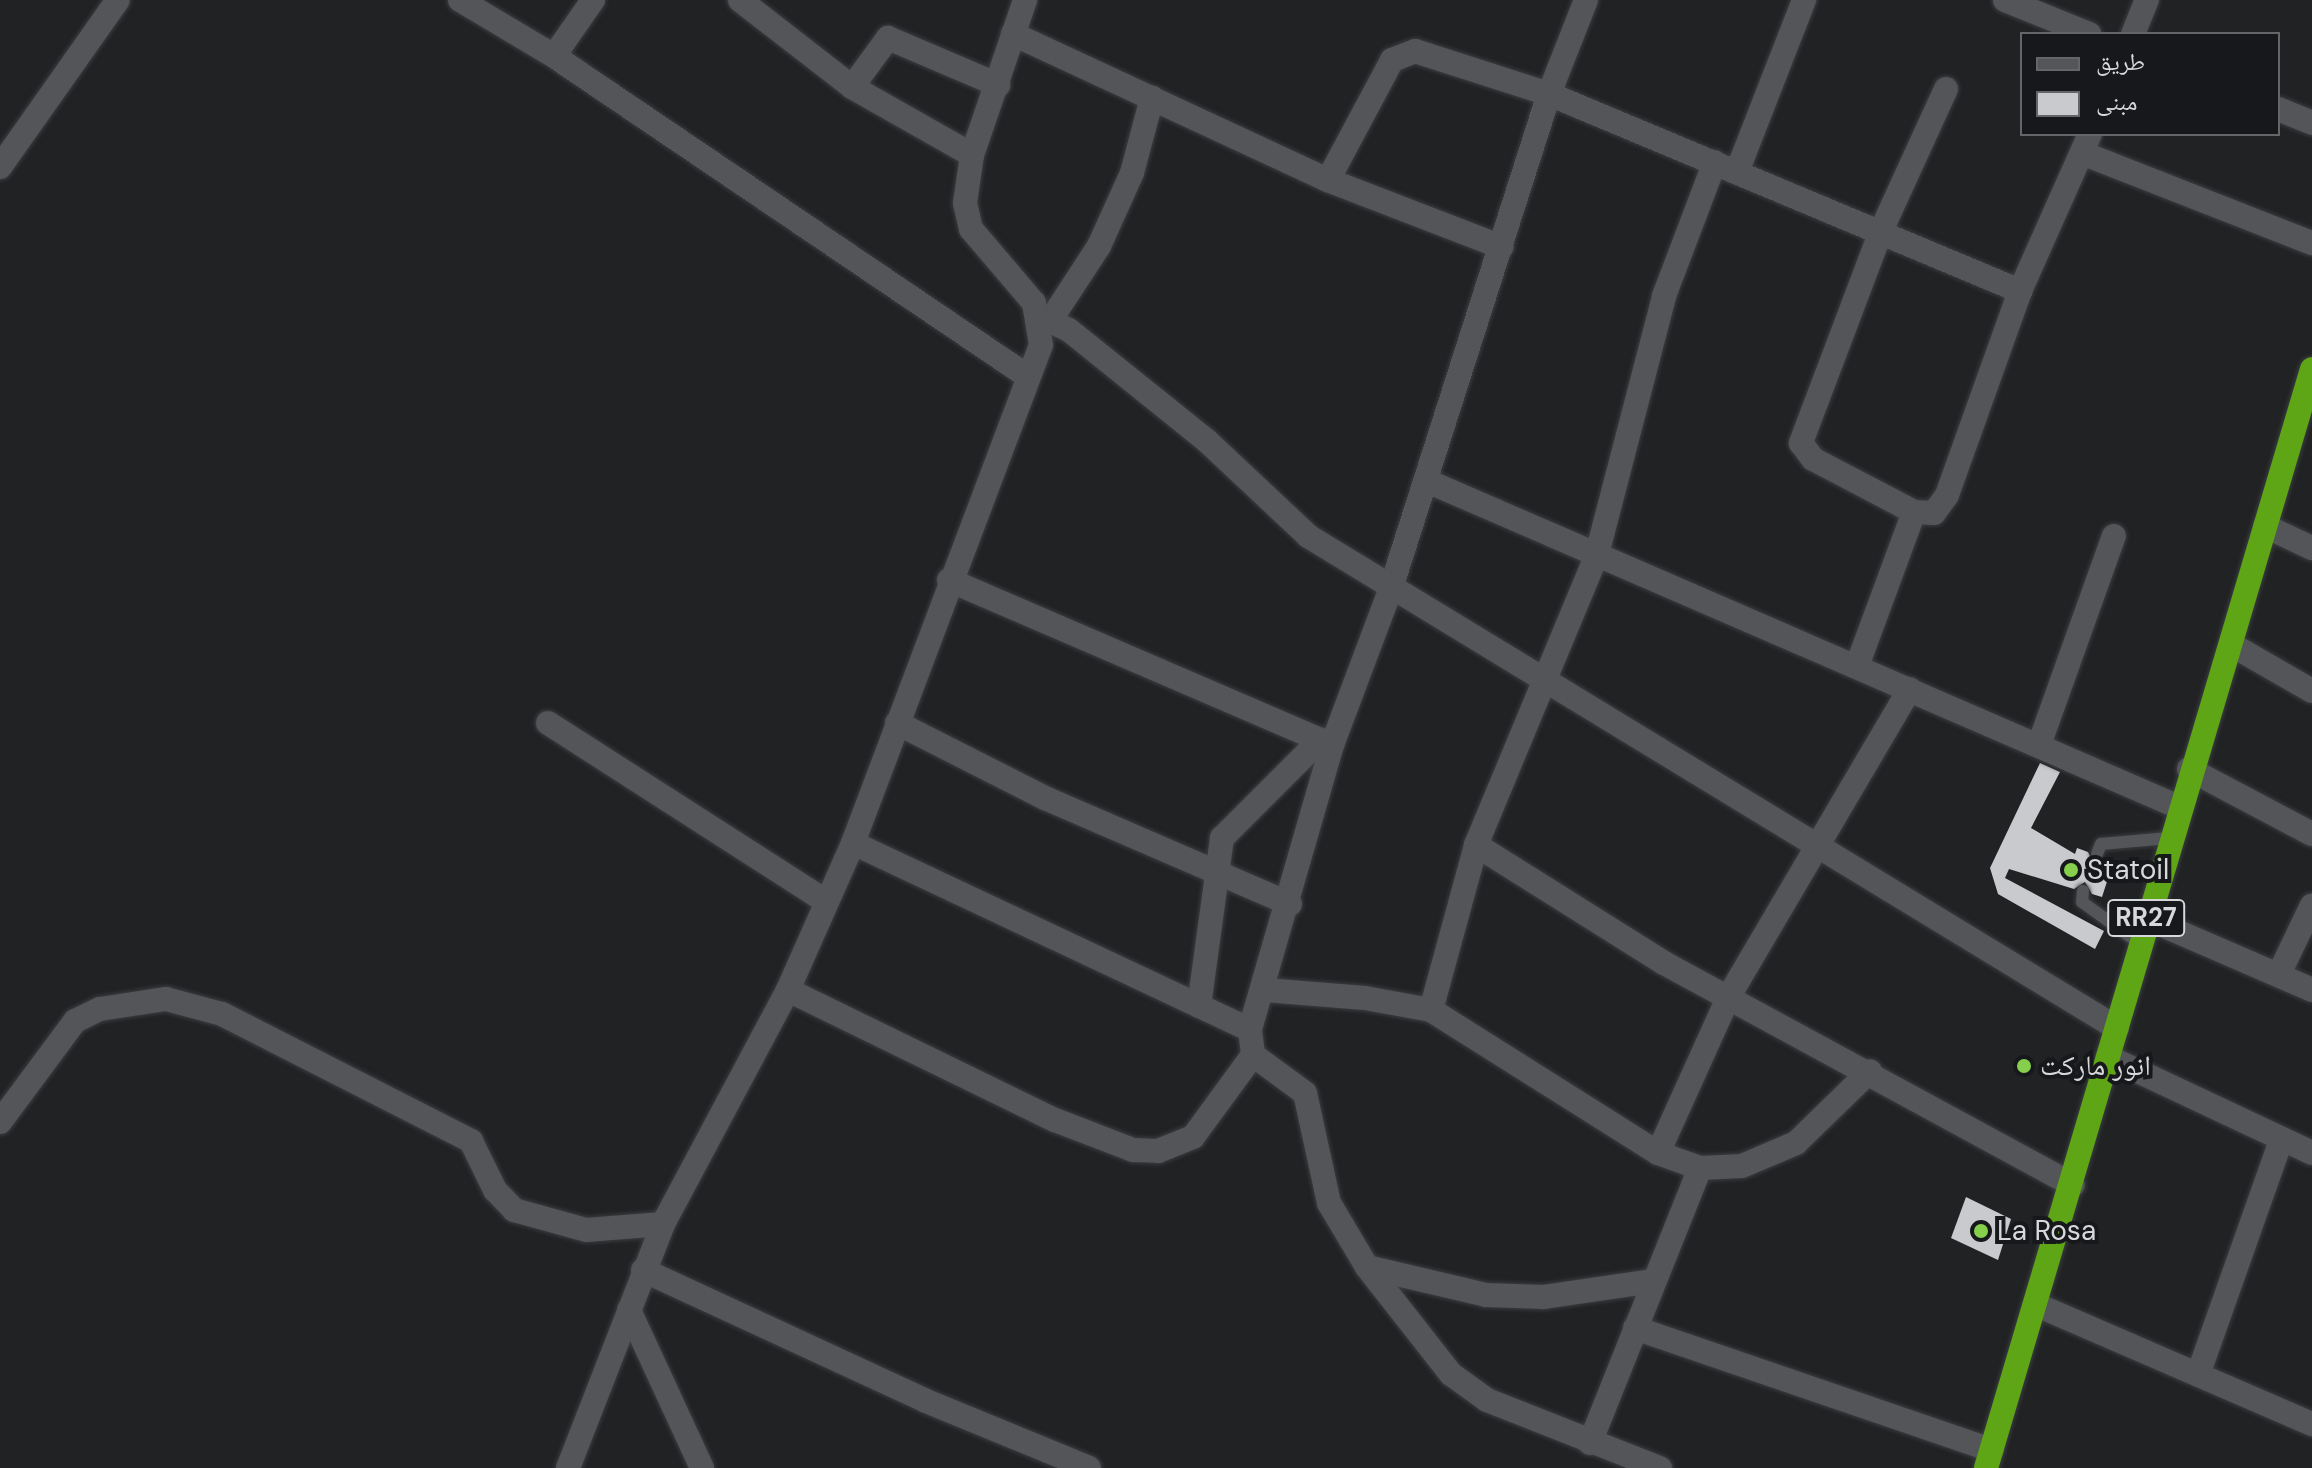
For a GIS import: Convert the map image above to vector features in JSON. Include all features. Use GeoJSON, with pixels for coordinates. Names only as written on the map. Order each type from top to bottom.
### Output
{"type":"FeatureCollection","features":[{"type":"Feature","properties":{"kind":"highway","name":"RR27"},"geometry":{"type":"LineString","coordinates":[[1989,1459],[2073,1185],[2189,769],[2232,645],[2312,369]]}},
{"type":"Feature","properties":{"kind":"street"},"geometry":{"type":"LineString","coordinates":[[0,167],[118,0]]}},
{"type":"Feature","properties":{"kind":"street"},"geometry":{"type":"LineString","coordinates":[[460,0],[554,56],[1027,376]]}},
{"type":"Feature","properties":{"kind":"street"},"geometry":{"type":"LineString","coordinates":[[554,56],[593,0]]}},
{"type":"Feature","properties":{"kind":"street"},"geometry":{"type":"LineString","coordinates":[[740,0],[852,87],[972,155]]}},
{"type":"Feature","properties":{"kind":"street"},"geometry":{"type":"LineString","coordinates":[[1025,0],[972,155],[965,203],[971,229],[1023,288],[1045,319],[1069,330],[1207,441],[1308,536],[2117,1028]]}},
{"type":"Feature","properties":{"kind":"street"},"geometry":{"type":"LineString","coordinates":[[788,990],[1055,1120],[1133,1150],[1158,1151],[1193,1137],[1253,1055],[1250,1030],[1290,904],[1326,742],[1391,588],[1549,94],[1586,0]]}},
{"type":"Feature","properties":{"kind":"street"},"geometry":{"type":"LineString","coordinates":[[1431,1010],[1476,845],[1597,554],[1664,296],[1804,0]]}},
{"type":"Feature","properties":{"kind":"street"},"geometry":{"type":"LineString","coordinates":[[2005,0],[2084,32]]}},
{"type":"Feature","properties":{"kind":"street"},"geometry":{"type":"LineString","coordinates":[[2134,32],[2147,0]]}},
{"type":"Feature","properties":{"kind":"street"},"geometry":{"type":"LineString","coordinates":[[1013,34],[1328,180],[1502,247]]}},
{"type":"Feature","properties":{"kind":"street"},"geometry":{"type":"LineString","coordinates":[[852,87],[888,38],[998,85]]}},
{"type":"Feature","properties":{"kind":"street"},"geometry":{"type":"LineString","coordinates":[[1328,180],[1392,60],[1405,51],[1549,94],[2020,291]]}},
{"type":"Feature","properties":{"kind":"street"},"geometry":{"type":"LineString","coordinates":[[1946,89],[1881,231],[1801,443],[1813,459],[1914,512],[1934,513],[1947,495],[2020,291],[2086,144],[2312,243]]}},
{"type":"Feature","properties":{"kind":"street"},"geometry":{"type":"LineString","coordinates":[[568,1468],[663,1224],[788,990],[853,843],[949,580],[1041,345],[1045,319],[1099,246],[1132,173],[1152,98]]}},
{"type":"Feature","properties":{"kind":"street"},"geometry":{"type":"LineString","coordinates":[[2280,110],[2312,123]]}},
{"type":"Feature","properties":{"kind":"street"},"geometry":{"type":"LineString","coordinates":[[1427,481],[2179,807]]}},
{"type":"Feature","properties":{"kind":"street"},"geometry":{"type":"LineString","coordinates":[[1857,666],[1914,512]]}},
{"type":"Feature","properties":{"kind":"street"},"geometry":{"type":"LineString","coordinates":[[2265,526],[2312,548]]}},
{"type":"Feature","properties":{"kind":"street"},"geometry":{"type":"LineString","coordinates":[[2039,745],[2114,536]]}},
{"type":"Feature","properties":{"kind":"street"},"geometry":{"type":"LineString","coordinates":[[949,580],[1326,742]]}},
{"type":"Feature","properties":{"kind":"street"},"geometry":{"type":"LineString","coordinates":[[2232,645],[2312,691]]}},
{"type":"Feature","properties":{"kind":"street"},"geometry":{"type":"LineString","coordinates":[[1658,1153],[1729,996],[1820,849],[1910,689]]}},
{"type":"Feature","properties":{"kind":"street"},"geometry":{"type":"LineString","coordinates":[[548,723],[825,901]]}},
{"type":"Feature","properties":{"kind":"street"},"geometry":{"type":"LineString","coordinates":[[897,723],[1213,874],[1290,904]]}},
{"type":"Feature","properties":{"kind":"street"},"geometry":{"type":"LineString","coordinates":[[1199,1006],[1213,874],[1227,830],[1326,742]]}},
{"type":"Feature","properties":{"kind":"street"},"geometry":{"type":"LineString","coordinates":[[2189,769],[2312,834]]}},
{"type":"Feature","properties":{"kind":"street"},"geometry":{"type":"LineString","coordinates":[[853,843],[1250,1030]]}},
{"type":"Feature","properties":{"kind":"street"},"geometry":{"type":"LineString","coordinates":[[1476,845],[1664,963],[1870,1071],[1966,1131],[2073,1185]]}},
{"type":"Feature","properties":{"kind":"street"},"geometry":{"type":"LineString","coordinates":[[2279,974],[2312,905]]}},
{"type":"Feature","properties":{"kind":"street"},"geometry":{"type":"LineString","coordinates":[[2146,918],[2312,990]]}},
{"type":"Feature","properties":{"kind":"street"},"geometry":{"type":"LineString","coordinates":[[1265,990],[1365,998],[1431,1010],[1658,1153],[1700,1168],[1742,1166],[1796,1143],[1870,1071]]}},
{"type":"Feature","properties":{"kind":"street"},"geometry":{"type":"LineString","coordinates":[[0,1122],[75,1021],[100,1009],[166,999],[222,1014],[471,1141],[495,1190],[514,1210],[586,1230],[663,1224]]}},
{"type":"Feature","properties":{"kind":"street"},"geometry":{"type":"LineString","coordinates":[[1253,1055],[1305,1093],[1329,1203],[1367,1267],[1464,1385],[1590,1443],[1614,1461],[1660,1468]]}},
{"type":"Feature","properties":{"kind":"street"},"geometry":{"type":"LineString","coordinates":[[2108,1057],[2312,1153]]}},
{"type":"Feature","properties":{"kind":"street"},"geometry":{"type":"LineString","coordinates":[[2199,1372],[2281,1141]]}},
{"type":"Feature","properties":{"kind":"street"},"geometry":{"type":"LineString","coordinates":[[1590,1443],[1700,1168]]}},
{"type":"Feature","properties":{"kind":"street"},"geometry":{"type":"LineString","coordinates":[[1367,1267],[1486,1295],[1544,1297],[1654,1281]]}},
{"type":"Feature","properties":{"kind":"street"},"geometry":{"type":"LineString","coordinates":[[643,1270],[926,1401],[1089,1468]]}},
{"type":"Feature","properties":{"kind":"street"},"geometry":{"type":"LineString","coordinates":[[2037,1305],[2199,1372],[2312,1424]]}},
{"type":"Feature","properties":{"kind":"street"},"geometry":{"type":"LineString","coordinates":[[629,1310],[702,1468]]}},
{"type":"Feature","properties":{"kind":"street"},"geometry":{"type":"LineString","coordinates":[[1635,1328],[1989,1459]]}},
{"type":"Feature","properties":{"kind":"lane"},"geometry":{"type":"LineString","coordinates":[[2097,854],[2101,844],[2169,838]]}},
{"type":"Feature","properties":{"kind":"lane"},"geometry":{"type":"LineString","coordinates":[[2083,891],[2082,902],[2139,943]]}},
{"type":"Feature","properties":{"kind":"building"},"geometry":{"type":"Polygon","coordinates":[[[2040,763],[2060,772],[2031,828],[2075,854],[2077,848],[2088,852],[2094,863],[2114,860],[2102,897],[2092,894],[2085,882],[2074,889],[2009,869],[2005,878],[2104,931],[2095,949],[1998,894],[1990,868],[2040,763]]]}},
{"type":"Feature","properties":{"kind":"building","name":"La Rosa"},"geometry":{"type":"Polygon","coordinates":[[[1966,1197],[2011,1219],[1998,1260],[1951,1238],[1966,1197]]]}},
{"type":"Feature","properties":{"kind":"place","name":"Statoil"},"geometry":{"type":"Point","coordinates":[2071,870]}},
{"type":"Feature","properties":{"kind":"place","name":"انور ماركت"},"geometry":{"type":"Point","coordinates":[2024,1066]}},
{"type":"Feature","properties":{"kind":"place","name":"La Rosa"},"geometry":{"type":"Point","coordinates":[1981,1231]}}]}
